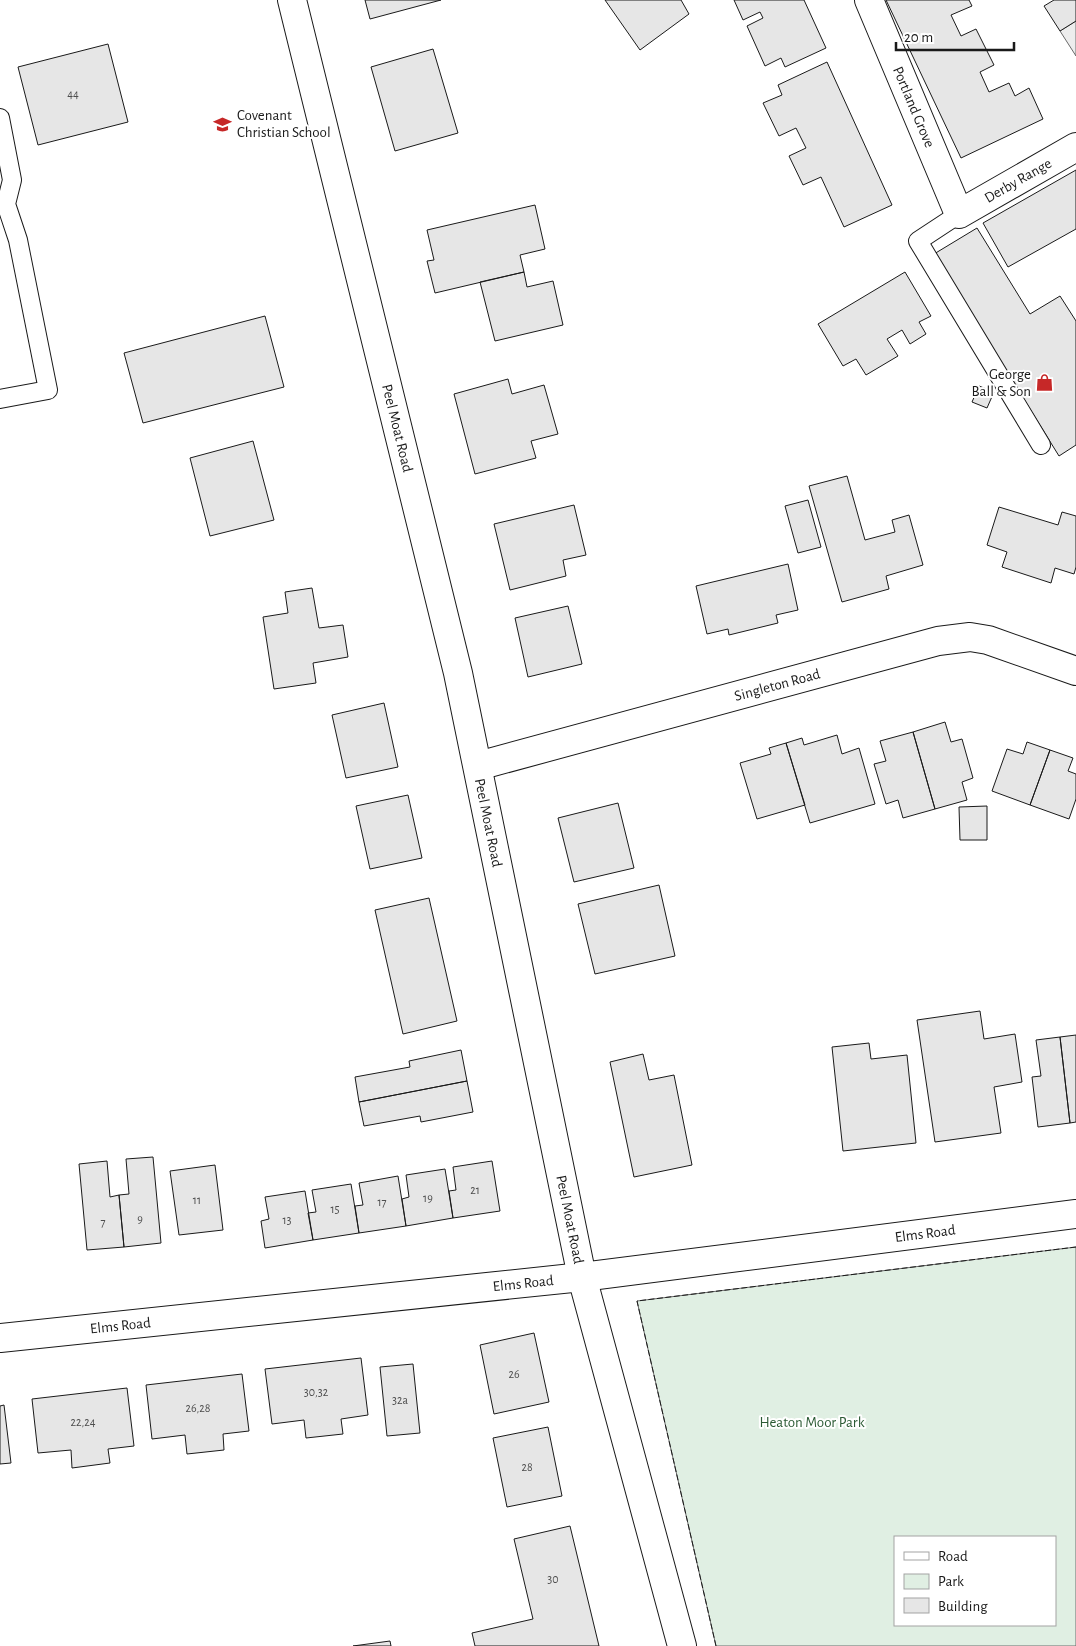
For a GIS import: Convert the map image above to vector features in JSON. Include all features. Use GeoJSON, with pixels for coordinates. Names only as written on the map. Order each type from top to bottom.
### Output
{"type":"FeatureCollection","features":[{"type":"Feature","properties":{"kind":"street","name":"Peel Moat Road"},"geometry":{"type":"LineString","coordinates":[[292,0],[458,673],[582,1277],[682,1646]]}},
{"type":"Feature","properties":{"kind":"street","name":"Portland Grove"},"geometry":{"type":"LineString","coordinates":[[869,0],[959,214]]}},
{"type":"Feature","properties":{"kind":"street","name":"Derby Range"},"geometry":{"type":"LineString","coordinates":[[959,214],[1076,147]]}},
{"type":"Feature","properties":{"kind":"street","name":"Singleton Road"},"geometry":{"type":"LineString","coordinates":[[478,766],[938,641],[970,637],[988,640],[1076,671]]}},
{"type":"Feature","properties":{"kind":"street","name":"Elms Road"},"geometry":{"type":"LineString","coordinates":[[0,1338],[582,1277],[1076,1214]]}},
{"type":"Feature","properties":{"kind":"lane"},"geometry":{"type":"LineString","coordinates":[[0,118],[12,180],[6,204],[18,240],[48,390],[0,399]]}},
{"type":"Feature","properties":{"kind":"lane"},"geometry":{"type":"LineString","coordinates":[[959,214],[918,241],[1041,445]]}},
{"type":"Feature","properties":{"kind":"green space","name":"Heaton Moor Park"},"geometry":{"type":"Polygon","coordinates":[[[1076,1247],[1076,1646],[716,1646],[637,1301],[1076,1247]]]}},
{"type":"Feature","properties":{"kind":"shaded area"},"geometry":{"type":"Polygon","coordinates":[[[1076,21],[1076,56],[1060,31],[1076,21]]]}},
{"type":"Feature","properties":{"kind":"building"},"geometry":{"type":"Polygon","coordinates":[[[365,0],[441,0],[370,19],[365,0]]]}},
{"type":"Feature","properties":{"kind":"building"},"geometry":{"type":"Polygon","coordinates":[[[605,0],[681,0],[689,14],[640,50],[605,0]]]}},
{"type":"Feature","properties":{"kind":"building"},"geometry":{"type":"Polygon","coordinates":[[[734,0],[804,0],[826,48],[785,67],[781,58],[765,66],[747,26],[763,18],[760,12],[743,20],[734,0]]]}},
{"type":"Feature","properties":{"kind":"building"},"geometry":{"type":"Polygon","coordinates":[[[886,0],[969,0],[972,6],[951,15],[961,36],[976,29],[994,65],[980,72],[989,92],[1009,83],[1015,96],[1029,88],[1043,119],[961,158],[886,0]]]}},
{"type":"Feature","properties":{"kind":"building"},"geometry":{"type":"Polygon","coordinates":[[[1054,0],[1076,0],[1076,21],[1060,31],[1044,6],[1054,0]]]}},
{"type":"Feature","properties":{"kind":"building"},"geometry":{"type":"Polygon","coordinates":[[[108,44],[128,122],[38,145],[18,67],[108,44]]]}},
{"type":"Feature","properties":{"kind":"building"},"geometry":{"type":"Polygon","coordinates":[[[433,49],[458,133],[395,151],[371,67],[433,49]]]}},
{"type":"Feature","properties":{"kind":"building"},"geometry":{"type":"Polygon","coordinates":[[[827,62],[892,205],[844,227],[821,177],[803,185],[789,156],[806,148],[796,128],[779,136],[763,103],[782,95],[778,85],[827,62]]]}},
{"type":"Feature","properties":{"kind":"building"},"geometry":{"type":"Polygon","coordinates":[[[1076,170],[1076,229],[1008,267],[983,223],[1076,170]]]}},
{"type":"Feature","properties":{"kind":"building"},"geometry":{"type":"Polygon","coordinates":[[[535,205],[545,249],[520,255],[524,272],[435,293],[427,261],[434,260],[427,230],[535,205]]]}},
{"type":"Feature","properties":{"kind":"building","name":"George Ball & Son"},"geometry":{"type":"Polygon","coordinates":[[[977,228],[1030,314],[1060,296],[1076,321],[1076,445],[1059,456],[934,254],[977,228]]]}},
{"type":"Feature","properties":{"kind":"building"},"geometry":{"type":"Polygon","coordinates":[[[524,272],[527,287],[553,281],[563,325],[495,341],[480,282],[524,272]]]}},
{"type":"Feature","properties":{"kind":"building"},"geometry":{"type":"Polygon","coordinates":[[[905,272],[931,316],[919,322],[926,334],[910,344],[902,330],[887,339],[898,356],[866,375],[856,359],[843,366],[818,324],[905,272]]]}},
{"type":"Feature","properties":{"kind":"building"},"geometry":{"type":"Polygon","coordinates":[[[265,316],[284,387],[143,423],[124,353],[265,316]]]}},
{"type":"Feature","properties":{"kind":"building"},"geometry":{"type":"Polygon","coordinates":[[[508,379],[512,394],[544,385],[558,434],[531,441],[536,458],[475,474],[454,394],[508,379]]]}},
{"type":"Feature","properties":{"kind":"building"},"geometry":{"type":"Polygon","coordinates":[[[979,386],[994,392],[987,408],[972,402],[979,386]]]}},
{"type":"Feature","properties":{"kind":"building"},"geometry":{"type":"Polygon","coordinates":[[[253,441],[274,520],[210,536],[190,458],[253,441]]]}},
{"type":"Feature","properties":{"kind":"building"},"geometry":{"type":"Polygon","coordinates":[[[847,476],[865,540],[895,532],[892,520],[909,515],[923,565],[886,576],[889,589],[842,602],[809,486],[847,476]]]}},
{"type":"Feature","properties":{"kind":"building"},"geometry":{"type":"Polygon","coordinates":[[[808,500],[821,547],[798,553],[785,506],[808,500]]]}},
{"type":"Feature","properties":{"kind":"building"},"geometry":{"type":"Polygon","coordinates":[[[574,505],[586,555],[563,560],[566,576],[510,590],[494,524],[574,505]]]}},
{"type":"Feature","properties":{"kind":"building"},"geometry":{"type":"Polygon","coordinates":[[[999,507],[1058,525],[1062,512],[1076,516],[1076,567],[1074,574],[1055,568],[1051,583],[1002,567],[1007,552],[987,545],[999,507]]]}},
{"type":"Feature","properties":{"kind":"building"},"geometry":{"type":"Polygon","coordinates":[[[788,564],[798,610],[776,615],[778,623],[729,635],[728,629],[707,634],[696,586],[788,564]]]}},
{"type":"Feature","properties":{"kind":"building"},"geometry":{"type":"Polygon","coordinates":[[[312,588],[319,628],[343,625],[348,657],[313,663],[316,683],[274,689],[263,617],[288,613],[285,592],[312,588]]]}},
{"type":"Feature","properties":{"kind":"building"},"geometry":{"type":"Polygon","coordinates":[[[568,606],[582,664],[528,677],[515,618],[568,606]]]}},
{"type":"Feature","properties":{"kind":"building"},"geometry":{"type":"Polygon","coordinates":[[[384,703],[398,767],[346,778],[332,715],[384,703]]]}},
{"type":"Feature","properties":{"kind":"building"},"geometry":{"type":"Polygon","coordinates":[[[945,722],[951,742],[962,739],[973,778],[962,782],[967,800],[935,809],[913,732],[945,722]]]}},
{"type":"Feature","properties":{"kind":"building"},"geometry":{"type":"Polygon","coordinates":[[[913,732],[935,809],[903,818],[898,800],[886,804],[874,764],[886,761],[880,741],[913,732]]]}},
{"type":"Feature","properties":{"kind":"building"},"geometry":{"type":"Polygon","coordinates":[[[837,735],[842,754],[859,748],[875,804],[810,823],[786,743],[802,738],[804,745],[837,735]]]}},
{"type":"Feature","properties":{"kind":"building"},"geometry":{"type":"Polygon","coordinates":[[[1027,742],[1050,750],[1030,805],[992,791],[1007,749],[1023,754],[1027,742]]]}},
{"type":"Feature","properties":{"kind":"building"},"geometry":{"type":"Polygon","coordinates":[[[786,743],[805,805],[757,819],[740,763],[771,754],[769,748],[786,743]]]}},
{"type":"Feature","properties":{"kind":"building"},"geometry":{"type":"Polygon","coordinates":[[[1050,750],[1073,758],[1068,771],[1076,774],[1076,799],[1069,819],[1030,805],[1050,750]]]}},
{"type":"Feature","properties":{"kind":"building"},"geometry":{"type":"Polygon","coordinates":[[[408,795],[422,858],[370,869],[356,806],[408,795]]]}},
{"type":"Feature","properties":{"kind":"building"},"geometry":{"type":"Polygon","coordinates":[[[618,803],[634,868],[574,882],[558,818],[618,803]]]}},
{"type":"Feature","properties":{"kind":"building"},"geometry":{"type":"Polygon","coordinates":[[[987,806],[987,840],[960,840],[959,807],[987,806]]]}},
{"type":"Feature","properties":{"kind":"building"},"geometry":{"type":"Polygon","coordinates":[[[659,885],[675,956],[595,974],[578,904],[659,885]]]}},
{"type":"Feature","properties":{"kind":"building"},"geometry":{"type":"Polygon","coordinates":[[[429,898],[457,1021],[403,1034],[375,910],[429,898]]]}},
{"type":"Feature","properties":{"kind":"building"},"geometry":{"type":"Polygon","coordinates":[[[980,1011],[984,1039],[1015,1034],[1022,1082],[994,1087],[1001,1133],[935,1142],[917,1020],[980,1011]]]}},
{"type":"Feature","properties":{"kind":"building"},"geometry":{"type":"Polygon","coordinates":[[[1076,1035],[1076,1122],[1070,1123],[1060,1037],[1076,1035]]]}},
{"type":"Feature","properties":{"kind":"building"},"geometry":{"type":"Polygon","coordinates":[[[1060,1037],[1070,1123],[1038,1127],[1032,1077],[1041,1076],[1036,1040],[1060,1037]]]}},
{"type":"Feature","properties":{"kind":"building"},"geometry":{"type":"Polygon","coordinates":[[[869,1043],[871,1059],[907,1055],[916,1143],[843,1151],[832,1047],[869,1043]]]}},
{"type":"Feature","properties":{"kind":"building"},"geometry":{"type":"Polygon","coordinates":[[[461,1050],[467,1081],[359,1102],[355,1077],[410,1067],[409,1061],[461,1050]]]}},
{"type":"Feature","properties":{"kind":"building"},"geometry":{"type":"Polygon","coordinates":[[[643,1054],[649,1080],[674,1075],[692,1165],[634,1177],[610,1062],[643,1054]]]}},
{"type":"Feature","properties":{"kind":"building"},"geometry":{"type":"Polygon","coordinates":[[[467,1081],[473,1112],[421,1122],[420,1116],[364,1126],[359,1102],[467,1081]]]}},
{"type":"Feature","properties":{"kind":"building"},"geometry":{"type":"Polygon","coordinates":[[[153,1157],[161,1243],[124,1247],[119,1195],[129,1194],[126,1159],[153,1157]]]}},
{"type":"Feature","properties":{"kind":"building"},"geometry":{"type":"Polygon","coordinates":[[[107,1161],[110,1197],[119,1195],[124,1247],[87,1250],[79,1164],[107,1161]]]}},
{"type":"Feature","properties":{"kind":"building"},"geometry":{"type":"Polygon","coordinates":[[[492,1161],[500,1211],[453,1218],[449,1191],[456,1190],[453,1167],[492,1161]]]}},
{"type":"Feature","properties":{"kind":"building"},"geometry":{"type":"Polygon","coordinates":[[[215,1165],[223,1230],[179,1235],[170,1171],[215,1165]]]}},
{"type":"Feature","properties":{"kind":"building"},"geometry":{"type":"Polygon","coordinates":[[[445,1169],[453,1218],[406,1226],[402,1199],[409,1197],[406,1175],[445,1169]]]}},
{"type":"Feature","properties":{"kind":"building"},"geometry":{"type":"Polygon","coordinates":[[[398,1176],[406,1226],[359,1233],[355,1206],[363,1205],[359,1183],[398,1176]]]}},
{"type":"Feature","properties":{"kind":"building"},"geometry":{"type":"Polygon","coordinates":[[[351,1184],[359,1233],[313,1240],[308,1213],[316,1212],[312,1190],[351,1184]]]}},
{"type":"Feature","properties":{"kind":"building"},"geometry":{"type":"Polygon","coordinates":[[[305,1191],[313,1240],[265,1248],[261,1221],[269,1219],[265,1197],[305,1191]]]}},
{"type":"Feature","properties":{"kind":"building"},"geometry":{"type":"Polygon","coordinates":[[[534,1333],[549,1402],[494,1414],[480,1345],[534,1333]]]}},
{"type":"Feature","properties":{"kind":"building"},"geometry":{"type":"Polygon","coordinates":[[[361,1358],[368,1415],[341,1419],[343,1434],[306,1438],[304,1420],[272,1424],[265,1369],[361,1358]]]}},
{"type":"Feature","properties":{"kind":"building"},"geometry":{"type":"Polygon","coordinates":[[[413,1364],[420,1433],[387,1436],[380,1367],[413,1364]]]}},
{"type":"Feature","properties":{"kind":"building"},"geometry":{"type":"Polygon","coordinates":[[[242,1374],[249,1431],[223,1434],[224,1450],[187,1454],[185,1435],[152,1439],[146,1385],[242,1374]]]}},
{"type":"Feature","properties":{"kind":"building"},"geometry":{"type":"Polygon","coordinates":[[[127,1388],[134,1446],[108,1449],[110,1463],[72,1468],[71,1450],[38,1453],[32,1399],[127,1388]]]}},
{"type":"Feature","properties":{"kind":"building"},"geometry":{"type":"Polygon","coordinates":[[[4,1405],[11,1463],[0,1464],[0,1406],[4,1405]]]}},
{"type":"Feature","properties":{"kind":"building"},"geometry":{"type":"Polygon","coordinates":[[[548,1427],[562,1496],[507,1507],[493,1438],[548,1427]]]}},
{"type":"Feature","properties":{"kind":"building"},"geometry":{"type":"Polygon","coordinates":[[[570,1526],[599,1646],[475,1646],[472,1633],[533,1619],[514,1539],[570,1526]]]}},
{"type":"Feature","properties":{"kind":"building"},"geometry":{"type":"Polygon","coordinates":[[[390,1641],[391,1646],[353,1646],[390,1641]]]}},
{"type":"Feature","properties":{"kind":"fence"},"geometry":{"type":"LineString","coordinates":[[716,1646],[637,1301],[1076,1247]]}},
{"type":"Feature","properties":{"kind":"place","name":"Covenant Christian School"},"geometry":{"type":"Point","coordinates":[223,124]}},
{"type":"Feature","properties":{"kind":"place","name":"George Ball & Son"},"geometry":{"type":"Point","coordinates":[1045,383]}}]}
